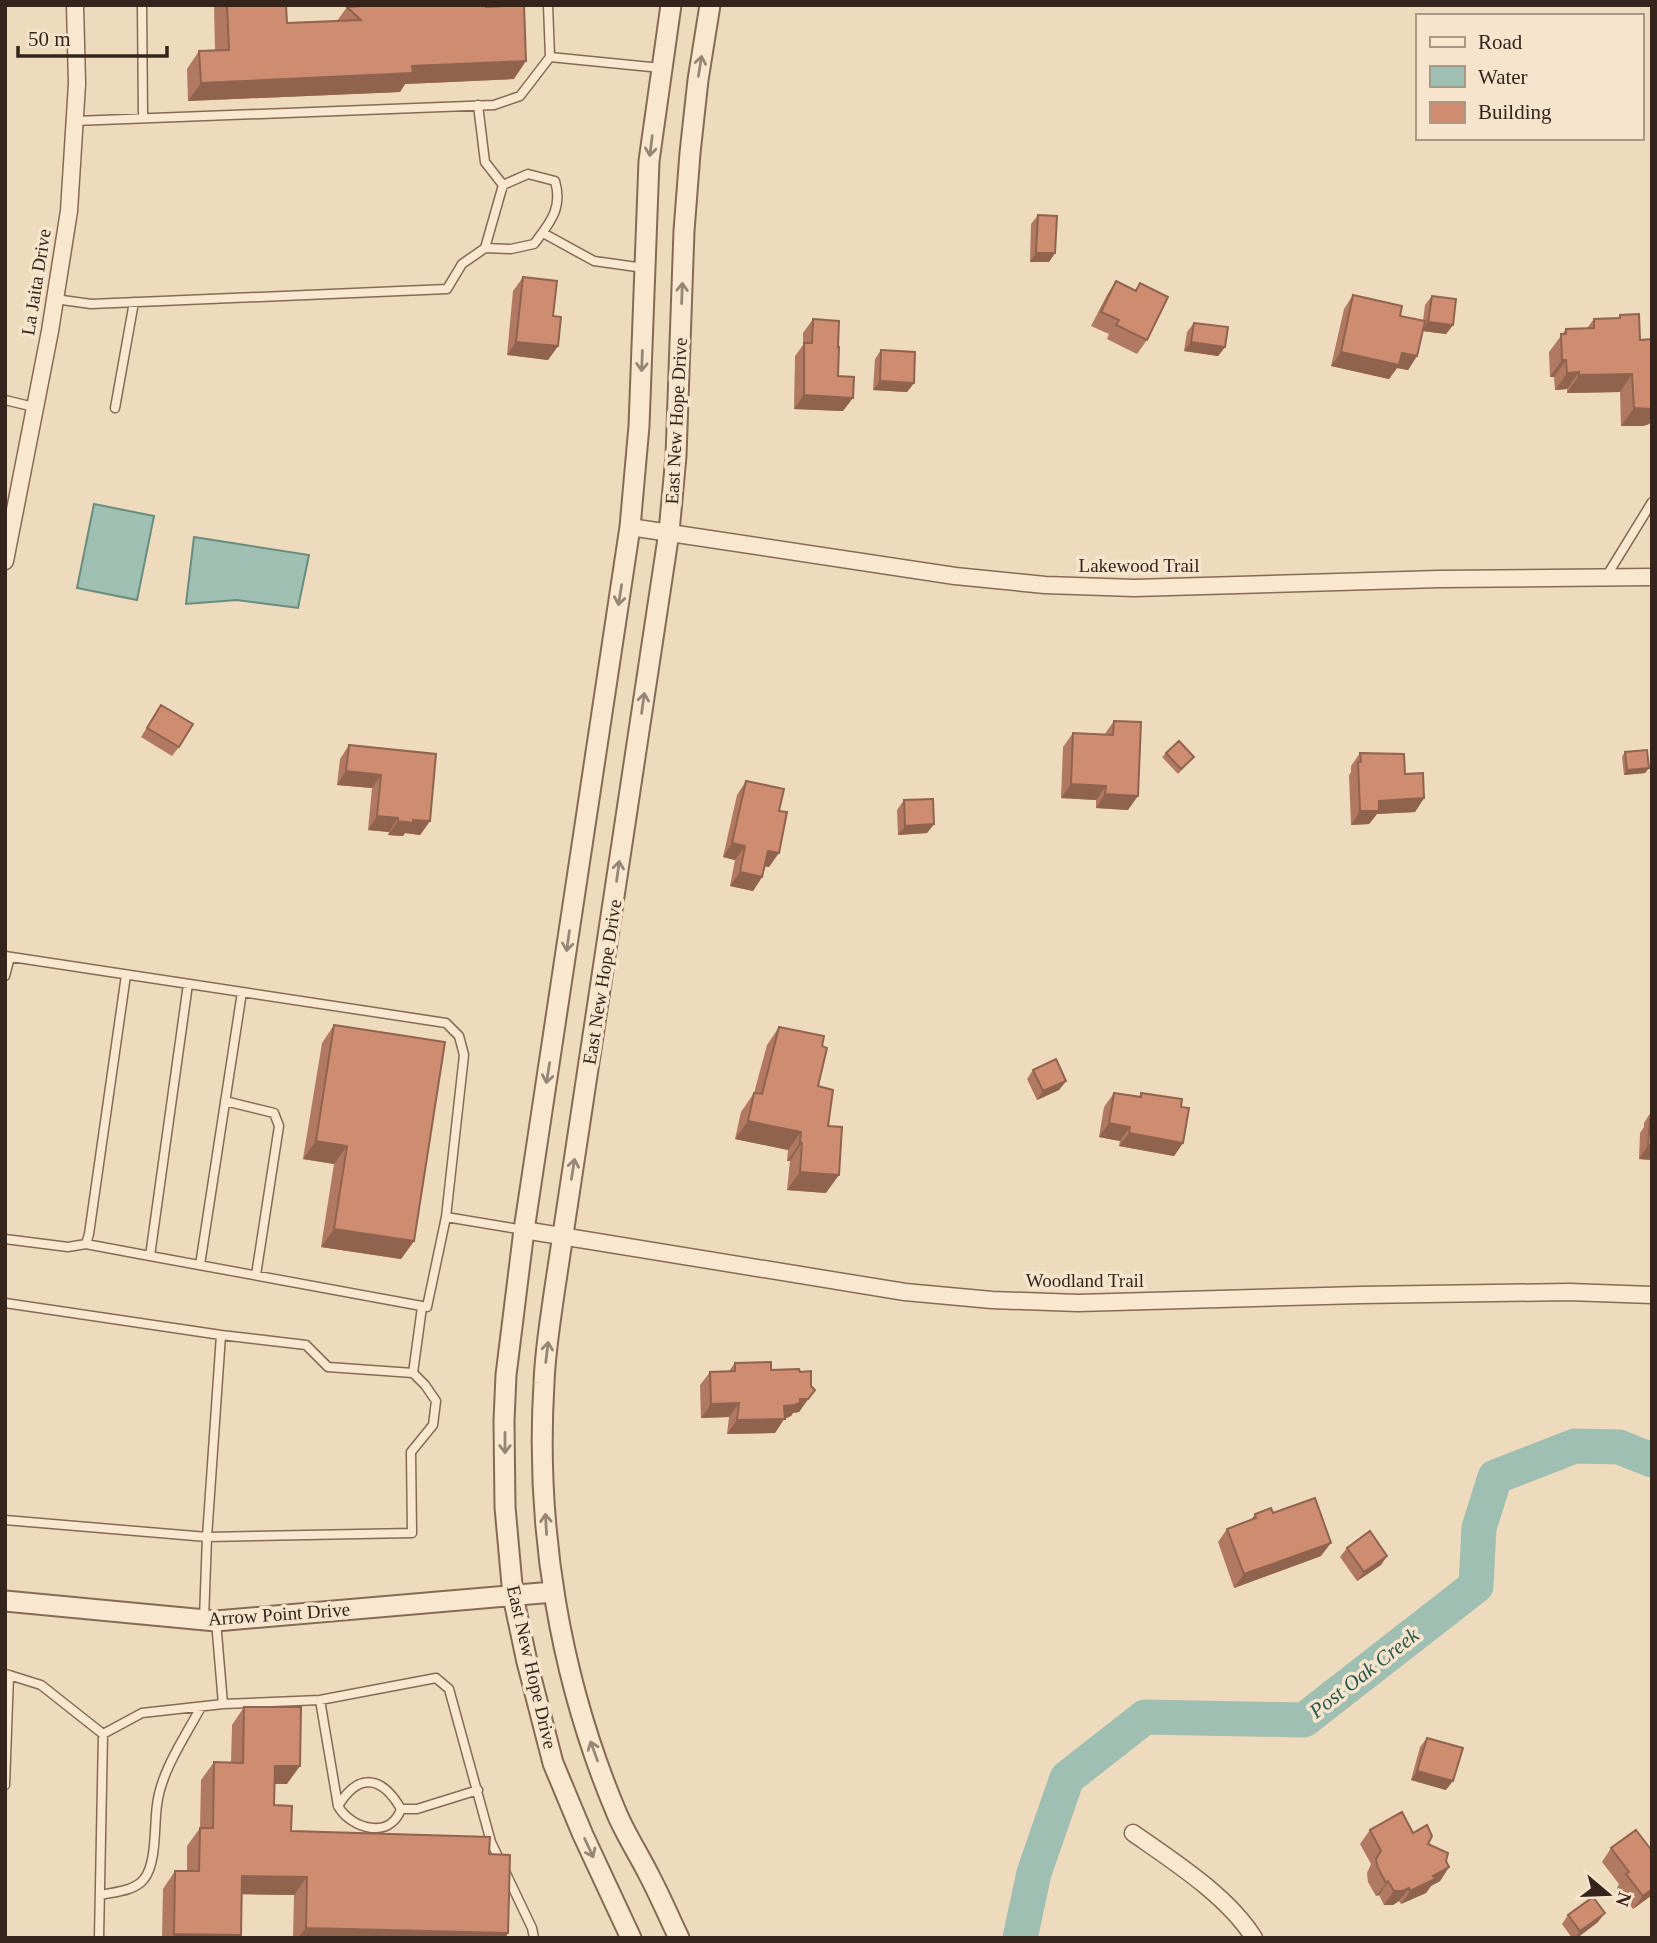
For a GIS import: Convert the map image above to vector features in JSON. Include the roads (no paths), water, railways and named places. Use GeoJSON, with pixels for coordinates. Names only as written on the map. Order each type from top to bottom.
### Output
{"type":"FeatureCollection","features":[{"type":"Feature","properties":{"kind":"street","name":"La Jaita Drive"},"geometry":{"type":"LineString","coordinates":[[5,561],[69,211],[77,84],[75,5]]}},
{"type":"Feature","properties":{"kind":"street","name":"East New Hope Drive"},"geometry":{"type":"LineString","coordinates":[[631,1938],[553,1763],[527,1662],[513,1595],[505,1507],[504,1421],[506,1375],[524,1230],[630,527],[639,426],[649,161],[671,5]]}},
{"type":"Feature","properties":{"kind":"street","name":"East New Hope Drive"},"geometry":{"type":"LineString","coordinates":[[679,1938],[618,1815],[582,1717],[553,1592],[547,1535],[543,1444],[544,1383],[562,1236],[669,532],[676,456],[684,232],[690,153],[710,5]]}},
{"type":"Feature","properties":{"kind":"street","name":"Lakewood Trail"},"geometry":{"type":"LineString","coordinates":[[630,527],[955,576],[1045,585],[1135,588],[1439,579],[1652,577]]}},
{"type":"Feature","properties":{"kind":"street","name":"Woodland Trail"},"geometry":{"type":"LineString","coordinates":[[524,1230],[905,1292],[992,1300],[1078,1303],[1361,1295],[1652,1295]]}},
{"type":"Feature","properties":{"kind":"street","name":"Arrow Point Drive"},"geometry":{"type":"LineString","coordinates":[[5,1601],[210,1620],[553,1592]]}},
{"type":"Feature","properties":{"kind":"street"},"geometry":{"type":"LineString","coordinates":[[1133,1833],[1194,1875],[1247,1927],[1254,1938]]}},
{"type":"Feature","properties":{"kind":"lane"},"geometry":{"type":"LineString","coordinates":[[142,5],[143,118]]}},
{"type":"Feature","properties":{"kind":"lane"},"geometry":{"type":"LineString","coordinates":[[75,121],[494,105],[520,96],[550,57],[548,5]]}},
{"type":"Feature","properties":{"kind":"lane"},"geometry":{"type":"LineString","coordinates":[[550,57],[661,68]]}},
{"type":"Feature","properties":{"kind":"lane"},"geometry":{"type":"LineString","coordinates":[[478,105],[485,162],[503,185]]}},
{"type":"Feature","properties":{"kind":"lane"},"geometry":{"type":"LineString","coordinates":[[55,299],[91,304],[447,289],[462,264],[485,248],[511,249],[534,244],[551,223],[560,196],[555,181],[528,174],[503,185]]}},
{"type":"Feature","properties":{"kind":"lane"},"geometry":{"type":"LineString","coordinates":[[485,248],[503,185]]}},
{"type":"Feature","properties":{"kind":"lane"},"geometry":{"type":"LineString","coordinates":[[543,233],[594,261],[644,268]]}},
{"type":"Feature","properties":{"kind":"lane"},"geometry":{"type":"LineString","coordinates":[[115,408],[134,302]]}},
{"type":"Feature","properties":{"kind":"lane"},"geometry":{"type":"LineString","coordinates":[[5,400],[34,407]]}},
{"type":"Feature","properties":{"kind":"lane"},"geometry":{"type":"LineString","coordinates":[[1606,577],[1652,502]]}},
{"type":"Feature","properties":{"kind":"lane"},"geometry":{"type":"LineString","coordinates":[[5,976],[8,957],[446,1023],[459,1036],[464,1055],[446,1217],[427,1307],[86,1244],[68,1247],[5,1239]]}},
{"type":"Feature","properties":{"kind":"lane"},"geometry":{"type":"LineString","coordinates":[[86,1244],[126,975]]}},
{"type":"Feature","properties":{"kind":"lane"},"geometry":{"type":"LineString","coordinates":[[150,1256],[188,984]]}},
{"type":"Feature","properties":{"kind":"lane"},"geometry":{"type":"LineString","coordinates":[[200,1265],[242,992]]}},
{"type":"Feature","properties":{"kind":"lane"},"geometry":{"type":"LineString","coordinates":[[225,1101],[274,1113],[279,1126],[256,1275]]}},
{"type":"Feature","properties":{"kind":"lane"},"geometry":{"type":"LineString","coordinates":[[446,1217],[524,1230]]}},
{"type":"Feature","properties":{"kind":"lane"},"geometry":{"type":"LineString","coordinates":[[5,1303],[306,1345],[328,1367],[413,1373],[436,1401],[433,1425],[411,1452],[412,1534],[207,1536],[5,1520]]}},
{"type":"Feature","properties":{"kind":"lane"},"geometry":{"type":"LineString","coordinates":[[413,1373],[422,1307]]}},
{"type":"Feature","properties":{"kind":"lane"},"geometry":{"type":"LineString","coordinates":[[221,1335],[207,1536],[210,1620],[223,1704]]}},
{"type":"Feature","properties":{"kind":"lane"},"geometry":{"type":"LineString","coordinates":[[5,1785],[7,1674],[41,1685],[103,1734]]}},
{"type":"Feature","properties":{"kind":"lane"},"geometry":{"type":"LineString","coordinates":[[103,1734],[142,1713],[223,1704],[320,1700],[436,1678],[449,1689],[491,1842],[532,1928],[534,1938]]}},
{"type":"Feature","properties":{"kind":"lane"},"geometry":{"type":"LineString","coordinates":[[320,1700],[338,1806],[349,1820],[372,1828],[387,1826],[398,1818],[401,1809],[393,1795],[383,1786],[370,1783],[357,1784],[338,1806]]}},
{"type":"Feature","properties":{"kind":"lane"},"geometry":{"type":"LineString","coordinates":[[100,1895],[131,1888],[144,1880],[152,1857],[157,1801],[166,1776],[201,1707]]}},
{"type":"Feature","properties":{"kind":"lane"},"geometry":{"type":"LineString","coordinates":[[99,1938],[103,1734]]}},
{"type":"Feature","properties":{"kind":"lane"},"geometry":{"type":"LineString","coordinates":[[401,1809],[417,1809],[478,1790]]}},
{"type":"Feature","properties":{"kind":"water"},"geometry":{"type":"Polygon","coordinates":[[[94,504],[154,516],[137,600],[77,588],[94,504]]]}},
{"type":"Feature","properties":{"kind":"water"},"geometry":{"type":"Polygon","coordinates":[[[194,537],[309,555],[298,608],[237,600],[186,604],[194,537]]]}},
{"type":"Feature","properties":{"kind":"waterway","name":"Post Oak Creek"},"geometry":{"type":"LineString","coordinates":[[1020,1938],[1034,1873],[1067,1778],[1145,1717],[1304,1720],[1476,1586],[1479,1528],[1495,1477],[1575,1446],[1619,1447],[1652,1460]]}}]}
